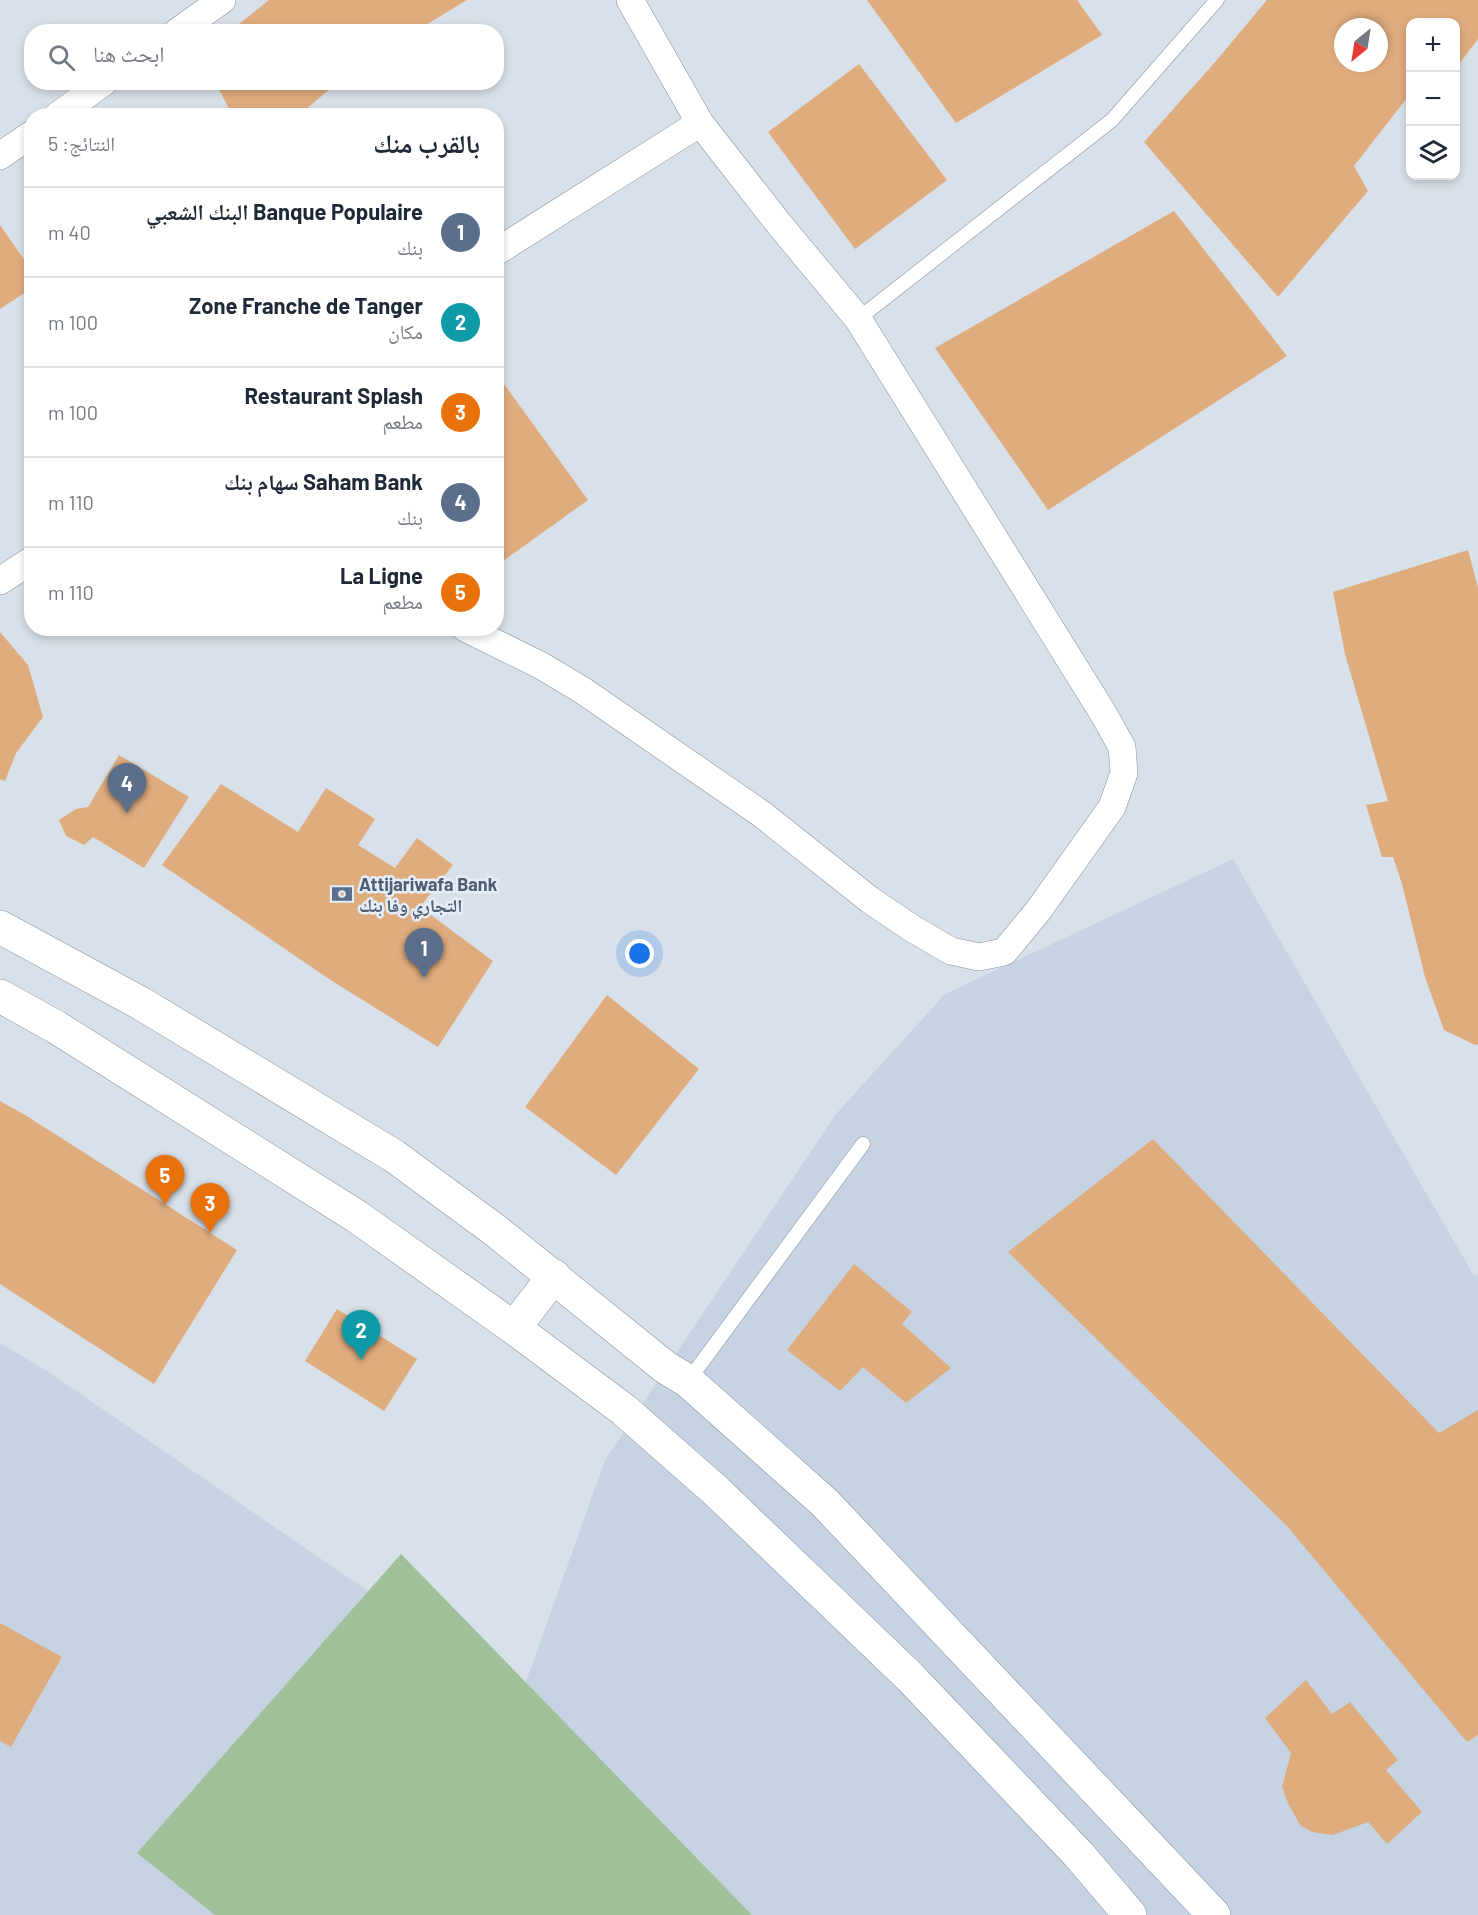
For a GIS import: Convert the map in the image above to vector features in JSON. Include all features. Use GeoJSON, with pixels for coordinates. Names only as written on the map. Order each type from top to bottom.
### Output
{"type":"FeatureCollection","features":[{"type":"Feature","properties":{"kind":"street"},"geometry":{"type":"LineString","coordinates":[[188,24],[222,0]]}},
{"type":"Feature","properties":{"kind":"street"},"geometry":{"type":"LineString","coordinates":[[481,636],[540,665],[582,690],[763,815],[870,900],[913,928],[951,951],[979,957],[1004,952],[1038,911],[1112,807],[1124,773],[1122,747],[1104,713],[858,319],[779,224],[700,123],[630,0]]}},
{"type":"Feature","properties":{"kind":"street"},"geometry":{"type":"LineString","coordinates":[[68,108],[93,90]]}},
{"type":"Feature","properties":{"kind":"street"},"geometry":{"type":"LineString","coordinates":[[504,247],[700,123]]}},
{"type":"Feature","properties":{"kind":"street"},"geometry":{"type":"LineString","coordinates":[[0,156],[24,140]]}},
{"type":"Feature","properties":{"kind":"street"},"geometry":{"type":"LineString","coordinates":[[0,581],[24,565]]}},
{"type":"Feature","properties":{"kind":"street"},"geometry":{"type":"LineString","coordinates":[[0,927],[142,1004],[394,1156],[554,1276],[665,1367],[688,1381],[825,1503],[1214,1915]]}},
{"type":"Feature","properties":{"kind":"street"},"geometry":{"type":"LineString","coordinates":[[0,996],[56,1027],[356,1216],[514,1328],[624,1410],[715,1490],[910,1677],[1079,1855],[1130,1915]]}},
{"type":"Feature","properties":{"kind":"street"},"geometry":{"type":"LineString","coordinates":[[514,1328],[554,1276]]}},
{"type":"Feature","properties":{"kind":"lane"},"geometry":{"type":"LineString","coordinates":[[858,319],[1112,120],[1216,0]]}},
{"type":"Feature","properties":{"kind":"lane"},"geometry":{"type":"LineString","coordinates":[[688,1381],[862,1144]]}},
{"type":"Feature","properties":{"kind":"shaded area"},"geometry":{"type":"Polygon","coordinates":[[[1233,859],[1474,1276],[1478,1275],[1478,1915],[0,1915],[0,1343],[47,1371],[521,1696],[605,1460],[836,1114],[945,994],[1233,859]]]}},
{"type":"Feature","properties":{"kind":"green space"},"geometry":{"type":"Polygon","coordinates":[[[401,1554],[752,1915],[215,1915],[137,1853],[401,1554]]]}},
{"type":"Feature","properties":{"kind":"building"},"geometry":{"type":"Polygon","coordinates":[[[269,0],[467,0],[427,24],[239,24],[269,0]]]}},
{"type":"Feature","properties":{"kind":"building"},"geometry":{"type":"Polygon","coordinates":[[[867,0],[1077,0],[1102,35],[956,123],[867,0]]]}},
{"type":"Feature","properties":{"kind":"building"},"geometry":{"type":"Polygon","coordinates":[[[1267,0],[1478,0],[1478,39],[1460,63],[1460,18],[1406,18],[1406,99],[1354,166],[1368,191],[1278,297],[1144,142],[1267,0]]]}},
{"type":"Feature","properties":{"kind":"building"},"geometry":{"type":"Polygon","coordinates":[[[859,64],[947,180],[855,249],[768,132],[859,64]]]}},
{"type":"Feature","properties":{"kind":"building"},"geometry":{"type":"Polygon","coordinates":[[[219,90],[329,90],[307,108],[229,108],[219,90]]]}},
{"type":"Feature","properties":{"kind":"building"},"geometry":{"type":"Polygon","coordinates":[[[1174,211],[1287,356],[1048,510],[935,348],[1174,211]]]}},
{"type":"Feature","properties":{"kind":"building"},"geometry":{"type":"Polygon","coordinates":[[[0,225],[24,260],[24,293],[0,309],[0,225]]]}},
{"type":"Feature","properties":{"kind":"building"},"geometry":{"type":"Polygon","coordinates":[[[504,384],[588,500],[504,560],[504,384]]]}},
{"type":"Feature","properties":{"kind":"building"},"geometry":{"type":"Polygon","coordinates":[[[1468,550],[1478,588],[1478,1044],[1475,1045],[1444,1030],[1425,977],[1393,857],[1382,857],[1366,805],[1388,801],[1345,654],[1333,592],[1468,550]]]}},
{"type":"Feature","properties":{"kind":"building"},"geometry":{"type":"Polygon","coordinates":[[[0,632],[28,665],[43,717],[16,753],[5,781],[0,779],[0,632]]]}},
{"type":"Feature","properties":{"kind":"building"},"geometry":{"type":"Polygon","coordinates":[[[119,755],[189,797],[144,868],[93,837],[84,845],[66,836],[59,820],[76,809],[88,807],[119,755]]]}},
{"type":"Feature","properties":{"kind":"building"},"geometry":{"type":"Polygon","coordinates":[[[221,784],[298,832],[326,788],[375,819],[358,845],[395,868],[417,838],[453,865],[420,907],[493,961],[438,1047],[329,979],[162,865],[221,784]]]}},
{"type":"Feature","properties":{"kind":"building"},"geometry":{"type":"Polygon","coordinates":[[[607,995],[699,1069],[616,1175],[525,1107],[607,995]]]}},
{"type":"Feature","properties":{"kind":"building"},"geometry":{"type":"Polygon","coordinates":[[[0,1101],[237,1250],[154,1384],[0,1284],[0,1101]]]}},
{"type":"Feature","properties":{"kind":"building"},"geometry":{"type":"Polygon","coordinates":[[[1153,1139],[1439,1433],[1478,1410],[1478,1735],[1467,1742],[1287,1526],[1008,1252],[1153,1139]]]}},
{"type":"Feature","properties":{"kind":"building"},"geometry":{"type":"Polygon","coordinates":[[[854,1264],[912,1312],[902,1324],[951,1368],[906,1403],[863,1367],[840,1391],[787,1350],[854,1264]]]}},
{"type":"Feature","properties":{"kind":"building"},"geometry":{"type":"Polygon","coordinates":[[[337,1309],[417,1359],[384,1411],[305,1361],[337,1309]]]}},
{"type":"Feature","properties":{"kind":"building"},"geometry":{"type":"Polygon","coordinates":[[[0,1623],[62,1657],[11,1747],[0,1741],[0,1623]]]}},
{"type":"Feature","properties":{"kind":"building"},"geometry":{"type":"Polygon","coordinates":[[[1306,1680],[1332,1714],[1350,1702],[1398,1760],[1386,1770],[1422,1812],[1387,1844],[1368,1822],[1333,1835],[1312,1832],[1300,1825],[1288,1803],[1282,1787],[1291,1753],[1265,1718],[1306,1680]]]}},
{"type":"Feature","properties":{"kind":"place","name":"Saham Bank سهام بنك"},"geometry":{"type":"Point","coordinates":[127,813]}},
{"type":"Feature","properties":{"kind":"place","name":"Attijariwafa Bank التجاري وفا بنك"},"geometry":{"type":"Point","coordinates":[342,894]}},
{"type":"Feature","properties":{"kind":"place","name":"Banque Populaire البنك الشعبي"},"geometry":{"type":"Point","coordinates":[424,978]}},
{"type":"Feature","properties":{"kind":"place","name":"La Ligne"},"geometry":{"type":"Point","coordinates":[165,1205]}},
{"type":"Feature","properties":{"kind":"place","name":"Restaurant Splash"},"geometry":{"type":"Point","coordinates":[210,1233]}},
{"type":"Feature","properties":{"kind":"place","name":"Zone Franche de Tanger"},"geometry":{"type":"Point","coordinates":[361,1360]}}]}
